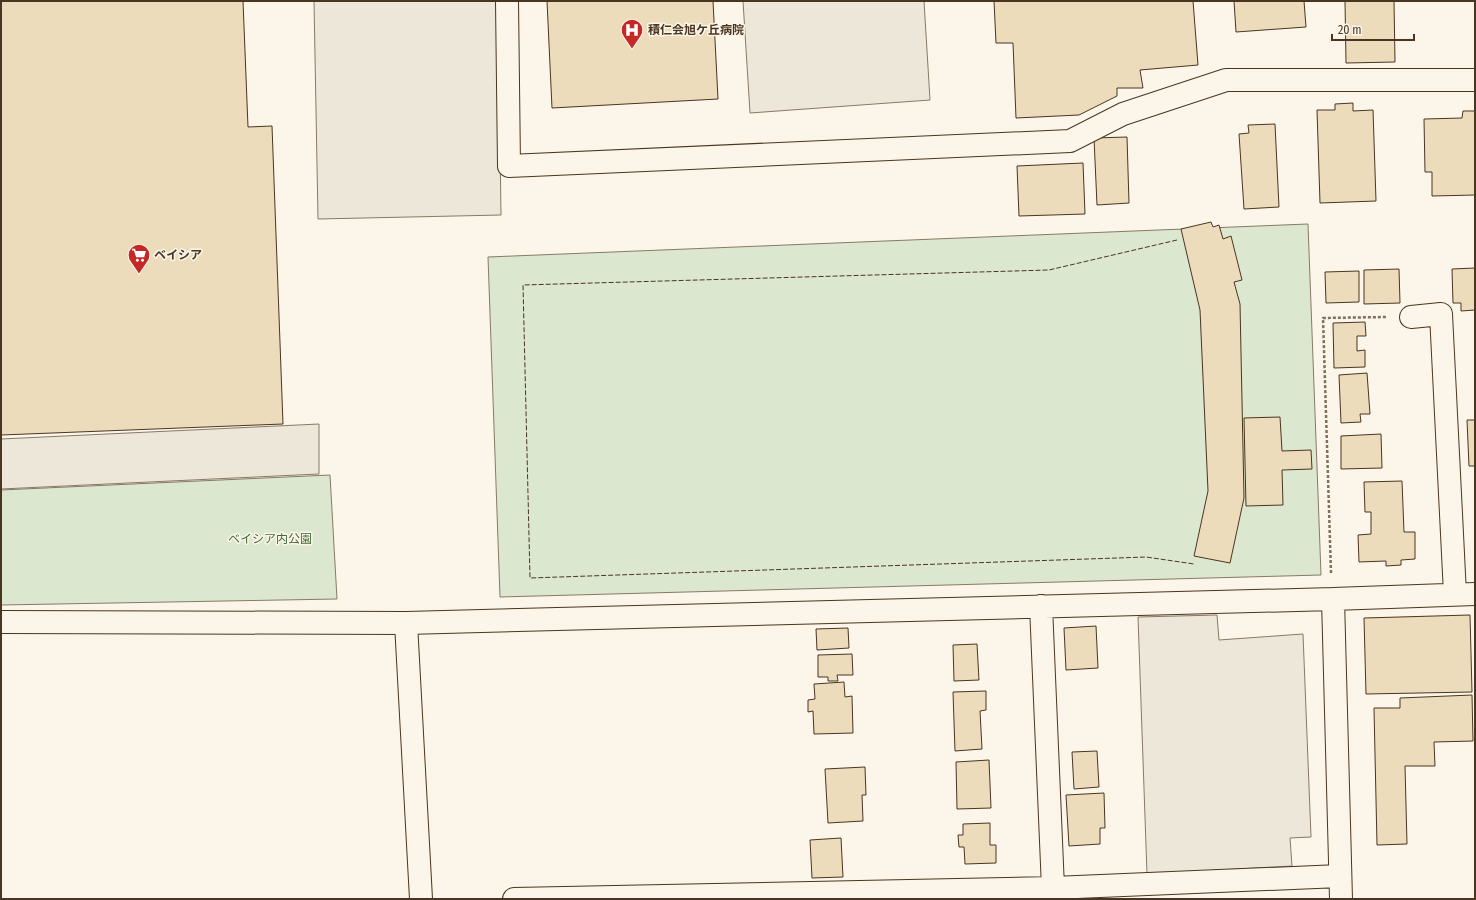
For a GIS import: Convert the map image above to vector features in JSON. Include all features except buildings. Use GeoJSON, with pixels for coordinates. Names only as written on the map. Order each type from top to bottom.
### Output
{"type":"FeatureCollection","features":[{"type":"Feature","properties":{"kind":"street"},"geometry":{"type":"LineString","coordinates":[[507,1],[509,166],[1070,142],[1123,114],[1226,80],[1475,80]]}},
{"type":"Feature","properties":{"kind":"street"},"geometry":{"type":"LineString","coordinates":[[1,622],[406,623],[1333,599],[1465,594],[1441,314],[1411,317]]}},
{"type":"Feature","properties":{"kind":"street"},"geometry":{"type":"LineString","coordinates":[[1333,599],[1340,899]]}},
{"type":"Feature","properties":{"kind":"street"},"geometry":{"type":"LineString","coordinates":[[1041,606],[1053,888]]}},
{"type":"Feature","properties":{"kind":"street"},"geometry":{"type":"LineString","coordinates":[[406,623],[421,899]]}},
{"type":"Feature","properties":{"kind":"street"},"geometry":{"type":"LineString","coordinates":[[514,899],[1053,888],[1340,876]]}},
{"type":"Feature","properties":{"kind":"path"},"geometry":{"type":"LineString","coordinates":[[1332,574],[1323,318],[1411,317]]}},
{"type":"Feature","properties":{"kind":"green space"},"geometry":{"type":"Polygon","coordinates":[[[1308,224],[1321,575],[500,597],[488,257],[1308,224]]]}},
{"type":"Feature","properties":{"kind":"green space","name":"ベイシア内公園"},"geometry":{"type":"Polygon","coordinates":[[[330,475],[337,599],[1,605],[1,490],[330,475]]]}},
{"type":"Feature","properties":{"kind":"shaded area"},"geometry":{"type":"Polygon","coordinates":[[[314,1],[498,1],[501,215],[318,219],[314,1]]]}},
{"type":"Feature","properties":{"kind":"shaded area"},"geometry":{"type":"Polygon","coordinates":[[[743,1],[924,1],[930,100],[750,113],[743,1]]]}},
{"type":"Feature","properties":{"kind":"shaded area"},"geometry":{"type":"Polygon","coordinates":[[[319,424],[319,474],[1,489],[1,439],[319,424]]]}},
{"type":"Feature","properties":{"kind":"shaded area"},"geometry":{"type":"Polygon","coordinates":[[[1217,615],[1219,640],[1303,634],[1311,837],[1290,838],[1292,866],[1147,874],[1138,617],[1217,615]]]}},
{"type":"Feature","properties":{"kind":"fence"},"geometry":{"type":"LineString","coordinates":[[1177,240],[1049,270],[523,285],[530,578],[1146,557],[1194,564]]}},
{"type":"Feature","properties":{"kind":"place","name":"積仁会旭ケ丘病院"},"geometry":{"type":"Point","coordinates":[632,50]}},
{"type":"Feature","properties":{"kind":"place","name":"ベイシア"},"geometry":{"type":"Point","coordinates":[139,274]}}]}
